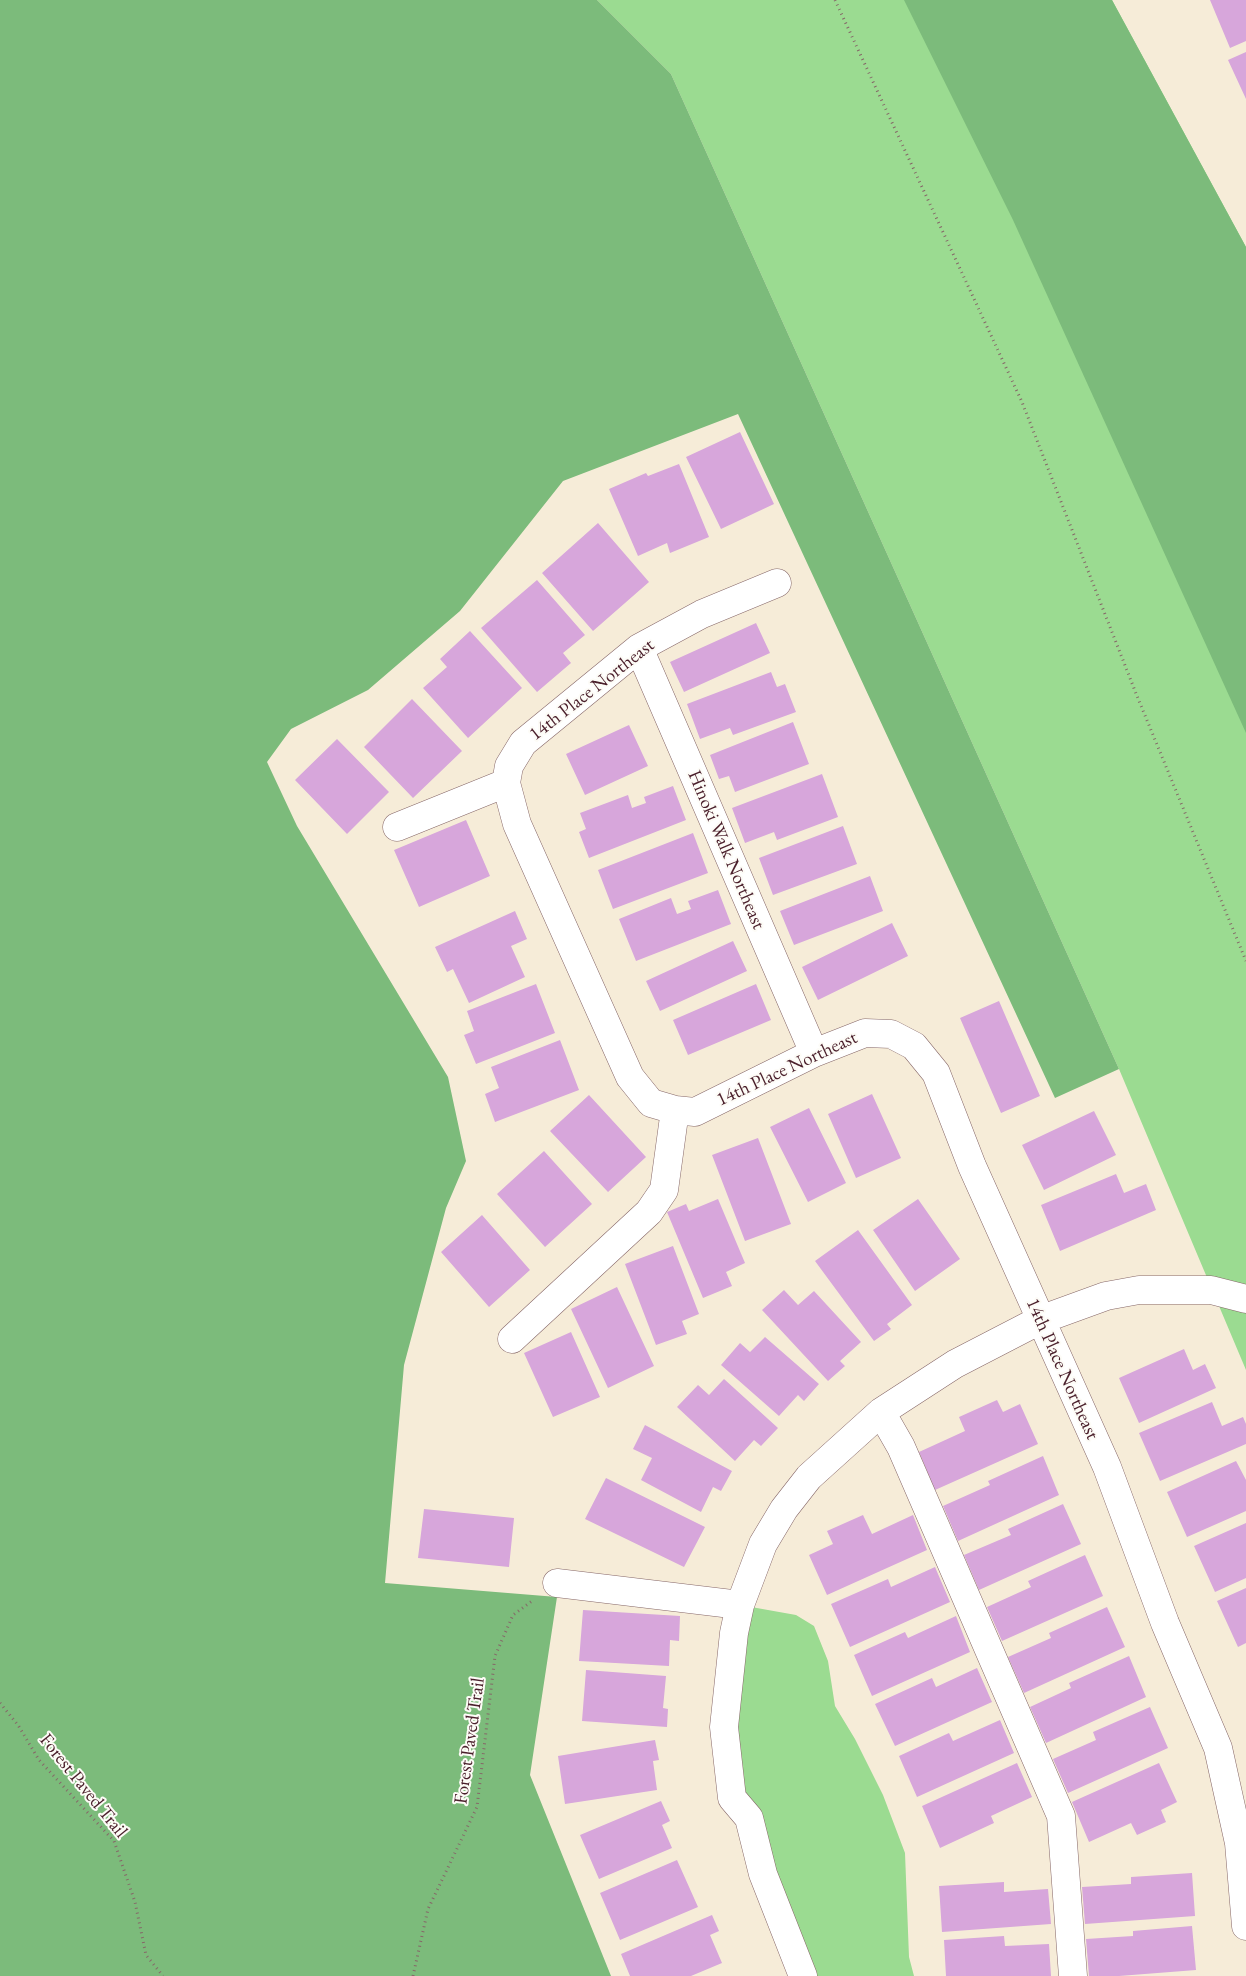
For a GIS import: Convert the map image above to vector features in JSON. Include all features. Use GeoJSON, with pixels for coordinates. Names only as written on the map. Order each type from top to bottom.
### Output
{"type":"FeatureCollection","features":[{"type":"Feature","properties":{"kind":"street","name":"14th Place Northeast"},"geometry":{"type":"LineString","coordinates":[[777,584],[702,614],[639,648],[523,743],[509,766],[506,783],[517,824],[630,1077],[652,1103],[675,1110],[695,1112],[814,1053],[865,1033],[891,1034],[914,1046],[936,1073],[972,1166],[1107,1467],[1165,1623],[1218,1748],[1239,1843],[1246,1926]]}},
{"type":"Feature","properties":{"kind":"street","name":"Hinoki Walk Northeast"},"geometry":{"type":"LineString","coordinates":[[639,648],[814,1053]]}},
{"type":"Feature","properties":{"kind":"street"},"geometry":{"type":"LineString","coordinates":[[397,828],[506,783]]}},
{"type":"Feature","properties":{"kind":"street"},"geometry":{"type":"LineString","coordinates":[[512,1339],[649,1212],[664,1190],[675,1110]]}},
{"type":"Feature","properties":{"kind":"street"},"geometry":{"type":"LineString","coordinates":[[804,1976],[763,1874],[749,1818],[732,1798],[724,1727],[734,1633],[740,1605],[763,1544],[784,1509],[809,1477],[881,1412],[955,1364],[1040,1320],[1106,1296],[1139,1290],[1211,1290],[1246,1299]]}},
{"type":"Feature","properties":{"kind":"street"},"geometry":{"type":"LineString","coordinates":[[881,1412],[901,1447],[1061,1816],[1073,1976]]}},
{"type":"Feature","properties":{"kind":"street"},"geometry":{"type":"LineString","coordinates":[[556,1583],[740,1605]]}},
{"type":"Feature","properties":{"kind":"path"},"geometry":{"type":"LineString","coordinates":[[836,0],[1022,402],[1137,696],[1246,961]]}},
{"type":"Feature","properties":{"kind":"path","name":"Forest Paved Trail"},"geometry":{"type":"LineString","coordinates":[[413,1976],[428,1909],[477,1807],[495,1656],[513,1615],[556,1583]]}},
{"type":"Feature","properties":{"kind":"path","name":"Forest Paved Trail"},"geometry":{"type":"LineString","coordinates":[[0,1703],[18,1725],[38,1760],[114,1841],[136,1902],[146,1955],[163,1976]]}},
{"type":"Feature","properties":{"kind":"green space"},"geometry":{"type":"Polygon","coordinates":[[[0,0],[597,0],[671,74],[1119,1069],[1055,1098],[738,414],[563,481],[460,611],[368,690],[291,729],[267,762],[297,826],[448,1077],[466,1161],[446,1208],[404,1365],[385,1583],[557,1597],[530,1775],[611,1976],[0,1976],[0,0]]]}},
{"type":"Feature","properties":{"kind":"green space"},"geometry":{"type":"Polygon","coordinates":[[[597,0],[1112,0],[1246,247],[1246,1370],[1119,1069],[671,74],[597,0]]]}},
{"type":"Feature","properties":{"kind":"green space"},"geometry":{"type":"Polygon","coordinates":[[[904,0],[1112,0],[1246,247],[1246,733],[1013,220],[904,0]]]}},
{"type":"Feature","properties":{"kind":"green space"},"geometry":{"type":"Polygon","coordinates":[[[740,1605],[796,1615],[814,1626],[828,1661],[835,1706],[855,1739],[883,1795],[905,1853],[909,1957],[914,1976],[803,1976],[724,1727],[740,1605]]]}},
{"type":"Feature","properties":{"kind":"building"},"geometry":{"type":"Polygon","coordinates":[[[1210,0],[1246,0],[1246,41],[1230,48],[1210,0]]]}},
{"type":"Feature","properties":{"kind":"building"},"geometry":{"type":"Polygon","coordinates":[[[1246,52],[1246,99],[1228,60],[1246,52]]]}},
{"type":"Feature","properties":{"kind":"building"},"geometry":{"type":"Polygon","coordinates":[[[740,432],[774,504],[721,529],[686,457],[740,432]]]}},
{"type":"Feature","properties":{"kind":"building"},"geometry":{"type":"Polygon","coordinates":[[[679,464],[709,537],[670,553],[667,543],[638,556],[609,489],[646,473],[648,476],[679,464]]]}},
{"type":"Feature","properties":{"kind":"building"},"geometry":{"type":"Polygon","coordinates":[[[598,523],[649,582],[593,631],[542,573],[598,523]]]}},
{"type":"Feature","properties":{"kind":"building"},"geometry":{"type":"Polygon","coordinates":[[[537,580],[585,635],[563,653],[571,663],[537,692],[481,628],[537,580]]]}},
{"type":"Feature","properties":{"kind":"building"},"geometry":{"type":"Polygon","coordinates":[[[756,623],[770,653],[684,692],[670,662],[756,623]]]}},
{"type":"Feature","properties":{"kind":"building"},"geometry":{"type":"Polygon","coordinates":[[[470,631],[522,688],[468,738],[423,688],[447,667],[440,659],[470,631]]]}},
{"type":"Feature","properties":{"kind":"building"},"geometry":{"type":"Polygon","coordinates":[[[771,672],[777,687],[785,684],[796,712],[733,735],[730,728],[700,739],[687,704],[771,672]]]}},
{"type":"Feature","properties":{"kind":"building"},"geometry":{"type":"Polygon","coordinates":[[[412,699],[462,751],[413,798],[364,747],[412,699]]]}},
{"type":"Feature","properties":{"kind":"building"},"geometry":{"type":"Polygon","coordinates":[[[793,722],[809,764],[735,792],[729,776],[719,779],[710,755],[793,722]]]}},
{"type":"Feature","properties":{"kind":"building"},"geometry":{"type":"Polygon","coordinates":[[[629,725],[648,766],[585,795],[566,754],[629,725]]]}},
{"type":"Feature","properties":{"kind":"building"},"geometry":{"type":"Polygon","coordinates":[[[337,739],[389,792],[347,834],[295,780],[337,739]]]}},
{"type":"Feature","properties":{"kind":"building"},"geometry":{"type":"Polygon","coordinates":[[[822,774],[838,817],[777,840],[774,832],[745,843],[732,808],[822,774]]]}},
{"type":"Feature","properties":{"kind":"building"},"geometry":{"type":"Polygon","coordinates":[[[673,786],[686,820],[589,858],[579,832],[586,829],[580,813],[628,795],[632,808],[646,803],[644,797],[673,786]]]}},
{"type":"Feature","properties":{"kind":"building"},"geometry":{"type":"Polygon","coordinates":[[[466,820],[490,876],[419,907],[394,850],[466,820]]]}},
{"type":"Feature","properties":{"kind":"building"},"geometry":{"type":"Polygon","coordinates":[[[843,826],[857,864],[773,895],[759,858],[843,826]]]}},
{"type":"Feature","properties":{"kind":"building"},"geometry":{"type":"Polygon","coordinates":[[[693,833],[708,873],[613,909],[598,870],[693,833]]]}},
{"type":"Feature","properties":{"kind":"building"},"geometry":{"type":"Polygon","coordinates":[[[870,876],[883,911],[794,945],[780,911],[870,876]]]}},
{"type":"Feature","properties":{"kind":"building"},"geometry":{"type":"Polygon","coordinates":[[[718,890],[731,924],[636,961],[619,919],[671,898],[677,914],[691,909],[688,901],[718,890]]]}},
{"type":"Feature","properties":{"kind":"building"},"geometry":{"type":"Polygon","coordinates":[[[515,911],[527,939],[511,946],[525,977],[469,1003],[453,969],[447,972],[435,947],[515,911]]]}},
{"type":"Feature","properties":{"kind":"building"},"geometry":{"type":"Polygon","coordinates":[[[892,923],[908,956],[818,1000],[802,967],[892,923]]]}},
{"type":"Feature","properties":{"kind":"building"},"geometry":{"type":"Polygon","coordinates":[[[733,941],[747,971],[660,1011],[646,981],[733,941]]]}},
{"type":"Feature","properties":{"kind":"building"},"geometry":{"type":"Polygon","coordinates":[[[536,984],[555,1033],[476,1064],[464,1035],[474,1031],[467,1011],[536,984]]]}},
{"type":"Feature","properties":{"kind":"building"},"geometry":{"type":"Polygon","coordinates":[[[756,984],[771,1020],[688,1055],[673,1020],[756,984]]]}},
{"type":"Feature","properties":{"kind":"building"},"geometry":{"type":"Polygon","coordinates":[[[999,1001],[1040,1096],[1001,1113],[960,1018],[999,1001]]]}},
{"type":"Feature","properties":{"kind":"building"},"geometry":{"type":"Polygon","coordinates":[[[560,1040],[579,1090],[495,1122],[485,1094],[499,1088],[491,1067],[560,1040]]]}},
{"type":"Feature","properties":{"kind":"building"},"geometry":{"type":"Polygon","coordinates":[[[872,1094],[901,1158],[856,1178],[828,1114],[872,1094]]]}},
{"type":"Feature","properties":{"kind":"building"},"geometry":{"type":"Polygon","coordinates":[[[589,1095],[646,1157],[608,1192],[550,1131],[589,1095]]]}},
{"type":"Feature","properties":{"kind":"building"},"geometry":{"type":"Polygon","coordinates":[[[809,1108],[846,1183],[808,1202],[770,1127],[809,1108]]]}},
{"type":"Feature","properties":{"kind":"building"},"geometry":{"type":"Polygon","coordinates":[[[1094,1111],[1116,1155],[1044,1190],[1022,1145],[1094,1111]]]}},
{"type":"Feature","properties":{"kind":"building"},"geometry":{"type":"Polygon","coordinates":[[[758,1138],[791,1224],[745,1241],[712,1155],[758,1138]]]}},
{"type":"Feature","properties":{"kind":"building"},"geometry":{"type":"Polygon","coordinates":[[[544,1151],[592,1204],[545,1247],[497,1194],[544,1151]]]}},
{"type":"Feature","properties":{"kind":"building"},"geometry":{"type":"Polygon","coordinates":[[[1116,1174],[1124,1193],[1146,1184],[1156,1210],[1060,1251],[1041,1205],[1116,1174]]]}},
{"type":"Feature","properties":{"kind":"building"},"geometry":{"type":"Polygon","coordinates":[[[718,1199],[745,1263],[726,1272],[732,1286],[703,1298],[667,1212],[686,1204],[689,1211],[718,1199]]]}},
{"type":"Feature","properties":{"kind":"building"},"geometry":{"type":"Polygon","coordinates":[[[918,1199],[960,1259],[915,1291],[873,1230],[918,1199]]]}},
{"type":"Feature","properties":{"kind":"building"},"geometry":{"type":"Polygon","coordinates":[[[482,1215],[530,1270],[489,1307],[441,1252],[482,1215]]]}},
{"type":"Feature","properties":{"kind":"building"},"geometry":{"type":"Polygon","coordinates":[[[858,1230],[912,1305],[887,1324],[891,1329],[874,1341],[815,1261],[858,1230]]]}},
{"type":"Feature","properties":{"kind":"building"},"geometry":{"type":"Polygon","coordinates":[[[673,1246],[699,1314],[682,1321],[687,1334],[656,1345],[625,1264],[673,1246]]]}},
{"type":"Feature","properties":{"kind":"building"},"geometry":{"type":"Polygon","coordinates":[[[617,1287],[654,1366],[608,1388],[571,1309],[617,1287]]]}},
{"type":"Feature","properties":{"kind":"building"},"geometry":{"type":"Polygon","coordinates":[[[784,1290],[798,1305],[814,1291],[861,1342],[840,1361],[845,1366],[828,1381],[762,1310],[784,1290]]]}},
{"type":"Feature","properties":{"kind":"building"},"geometry":{"type":"Polygon","coordinates":[[[571,1332],[600,1397],[553,1417],[524,1353],[571,1332]]]}},
{"type":"Feature","properties":{"kind":"building"},"geometry":{"type":"Polygon","coordinates":[[[765,1337],[819,1384],[804,1401],[798,1395],[779,1416],[721,1365],[740,1343],[750,1352],[765,1337]]]}},
{"type":"Feature","properties":{"kind":"building"},"geometry":{"type":"Polygon","coordinates":[[[1184,1349],[1193,1370],[1205,1364],[1216,1388],[1139,1423],[1119,1378],[1184,1349]]]}},
{"type":"Feature","properties":{"kind":"building"},"geometry":{"type":"Polygon","coordinates":[[[724,1379],[778,1428],[761,1446],[754,1440],[735,1461],[677,1407],[698,1385],[709,1395],[724,1379]]]}},
{"type":"Feature","properties":{"kind":"building"},"geometry":{"type":"Polygon","coordinates":[[[997,1400],[1003,1412],[1020,1404],[1038,1444],[935,1490],[919,1452],[965,1431],[959,1417],[997,1400]]]}},
{"type":"Feature","properties":{"kind":"building"},"geometry":{"type":"Polygon","coordinates":[[[1212,1402],[1222,1426],[1243,1417],[1246,1424],[1246,1444],[1160,1481],[1139,1433],[1212,1402]]]}},
{"type":"Feature","properties":{"kind":"building"},"geometry":{"type":"Polygon","coordinates":[[[645,1425],[732,1471],[721,1491],[713,1487],[701,1512],[641,1480],[652,1458],[633,1449],[645,1425]]]}},
{"type":"Feature","properties":{"kind":"building"},"geometry":{"type":"Polygon","coordinates":[[[1043,1456],[1059,1495],[958,1541],[943,1506],[990,1485],[988,1481],[1043,1456]]]}},
{"type":"Feature","properties":{"kind":"building"},"geometry":{"type":"Polygon","coordinates":[[[1236,1461],[1246,1480],[1246,1511],[1187,1537],[1167,1492],[1236,1461]]]}},
{"type":"Feature","properties":{"kind":"building"},"geometry":{"type":"Polygon","coordinates":[[[606,1478],[705,1527],[684,1567],[585,1519],[606,1478]]]}},
{"type":"Feature","properties":{"kind":"building"},"geometry":{"type":"Polygon","coordinates":[[[1063,1504],[1081,1544],[979,1590],[964,1555],[1011,1535],[1008,1529],[1063,1504]]]}},
{"type":"Feature","properties":{"kind":"building"},"geometry":{"type":"Polygon","coordinates":[[[424,1509],[514,1518],[509,1567],[418,1558],[424,1509]]]}},
{"type":"Feature","properties":{"kind":"building"},"geometry":{"type":"Polygon","coordinates":[[[863,1515],[872,1534],[913,1515],[927,1550],[827,1595],[809,1555],[833,1544],[827,1531],[863,1515]]]}},
{"type":"Feature","properties":{"kind":"building"},"geometry":{"type":"Polygon","coordinates":[[[1246,1523],[1246,1578],[1215,1592],[1194,1546],[1246,1523]]]}},
{"type":"Feature","properties":{"kind":"building"},"geometry":{"type":"Polygon","coordinates":[[[1085,1555],[1103,1596],[1002,1641],[987,1607],[1031,1587],[1028,1581],[1085,1555]]]}},
{"type":"Feature","properties":{"kind":"building"},"geometry":{"type":"Polygon","coordinates":[[[935,1567],[950,1602],[850,1647],[831,1604],[888,1579],[891,1587],[935,1567]]]}},
{"type":"Feature","properties":{"kind":"building"},"geometry":{"type":"Polygon","coordinates":[[[1246,1588],[1246,1643],[1238,1647],[1217,1601],[1246,1588]]]}},
{"type":"Feature","properties":{"kind":"building"},"geometry":{"type":"Polygon","coordinates":[[[1107,1607],[1125,1647],[1024,1693],[1008,1657],[1051,1638],[1049,1633],[1107,1607]]]}},
{"type":"Feature","properties":{"kind":"building"},"geometry":{"type":"Polygon","coordinates":[[[583,1610],[680,1616],[679,1641],[670,1640],[669,1666],[579,1661],[583,1610]]]}},
{"type":"Feature","properties":{"kind":"building"},"geometry":{"type":"Polygon","coordinates":[[[956,1616],[970,1652],[872,1696],[854,1655],[905,1632],[908,1638],[956,1616]]]}},
{"type":"Feature","properties":{"kind":"building"},"geometry":{"type":"Polygon","coordinates":[[[1129,1656],[1146,1697],[1046,1743],[1030,1707],[1071,1688],[1069,1683],[1129,1656]]]}},
{"type":"Feature","properties":{"kind":"building"},"geometry":{"type":"Polygon","coordinates":[[[977,1668],[992,1702],[895,1746],[875,1704],[932,1678],[936,1687],[977,1668]]]}},
{"type":"Feature","properties":{"kind":"building"},"geometry":{"type":"Polygon","coordinates":[[[586,1670],[666,1676],[663,1708],[668,1709],[667,1727],[582,1721],[586,1670]]]}},
{"type":"Feature","properties":{"kind":"building"},"geometry":{"type":"Polygon","coordinates":[[[1150,1707],[1168,1748],[1068,1793],[1053,1759],[1096,1740],[1093,1732],[1150,1707]]]}},
{"type":"Feature","properties":{"kind":"building"},"geometry":{"type":"Polygon","coordinates":[[[1000,1720],[1014,1753],[917,1797],[899,1756],[949,1733],[953,1741],[1000,1720]]]}},
{"type":"Feature","properties":{"kind":"building"},"geometry":{"type":"Polygon","coordinates":[[[655,1740],[659,1760],[653,1761],[657,1790],[565,1804],[558,1756],[655,1740]]]}},
{"type":"Feature","properties":{"kind":"building"},"geometry":{"type":"Polygon","coordinates":[[[1017,1763],[1032,1797],[991,1816],[994,1823],[940,1848],[922,1806],[1017,1763]]]}},
{"type":"Feature","properties":{"kind":"building"},"geometry":{"type":"Polygon","coordinates":[[[1159,1763],[1177,1802],[1161,1810],[1166,1822],[1137,1835],[1131,1823],[1089,1842],[1072,1802],[1159,1763]]]}},
{"type":"Feature","properties":{"kind":"building"},"geometry":{"type":"Polygon","coordinates":[[[661,1801],[670,1821],[662,1825],[672,1848],[599,1879],[580,1835],[661,1801]]]}},
{"type":"Feature","properties":{"kind":"building"},"geometry":{"type":"Polygon","coordinates":[[[677,1860],[698,1907],[620,1940],[600,1893],[677,1860]]]}},
{"type":"Feature","properties":{"kind":"building"},"geometry":{"type":"Polygon","coordinates":[[[1192,1873],[1195,1916],[1085,1924],[1082,1887],[1131,1884],[1131,1877],[1192,1873]]]}},
{"type":"Feature","properties":{"kind":"building"},"geometry":{"type":"Polygon","coordinates":[[[1004,1882],[1004,1892],[1048,1889],[1051,1924],[942,1932],[939,1886],[1004,1882]]]}},
{"type":"Feature","properties":{"kind":"building"},"geometry":{"type":"Polygon","coordinates":[[[712,1915],[719,1931],[710,1935],[722,1963],[691,1976],[630,1976],[621,1954],[712,1915]]]}},
{"type":"Feature","properties":{"kind":"building"},"geometry":{"type":"Polygon","coordinates":[[[1192,1926],[1196,1970],[1119,1976],[1089,1976],[1086,1939],[1133,1936],[1133,1931],[1192,1926]]]}},
{"type":"Feature","properties":{"kind":"building"},"geometry":{"type":"Polygon","coordinates":[[[1004,1936],[1005,1946],[1049,1944],[1051,1976],[946,1976],[944,1940],[1004,1936]]]}}]}
